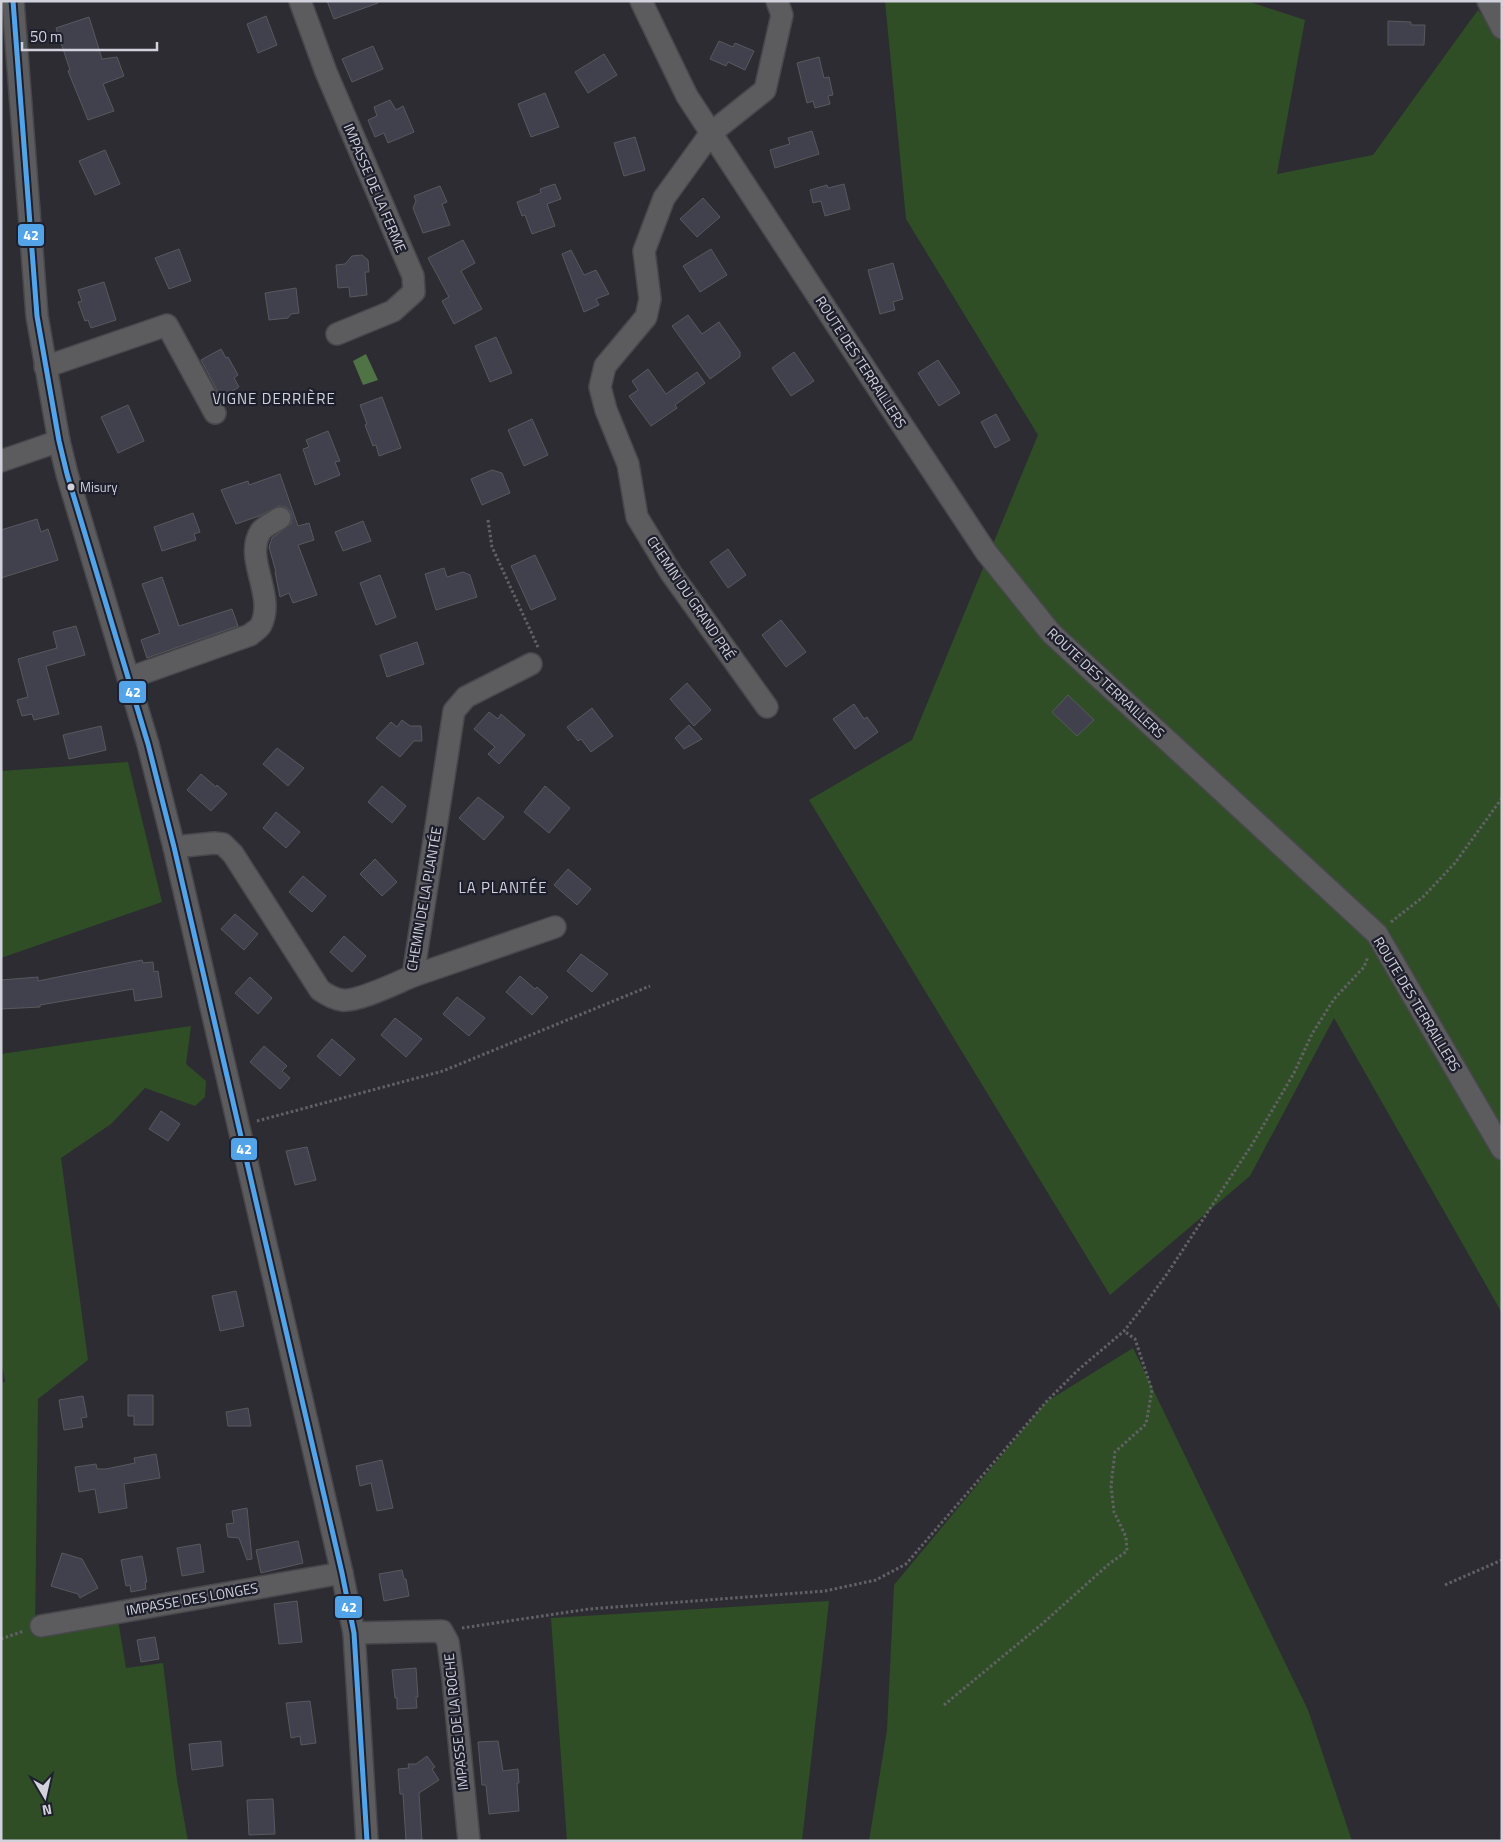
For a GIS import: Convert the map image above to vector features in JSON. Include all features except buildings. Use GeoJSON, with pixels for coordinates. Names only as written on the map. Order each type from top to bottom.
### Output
{"type":"FeatureCollection","features":[{"type":"Feature","properties":{"kind":"street"},"geometry":{"type":"LineString","coordinates":[[13,1],[36,316],[59,441],[67,474],[148,744],[174,847],[342,1572],[354,1633],[367,1841]]}},
{"type":"Feature","properties":{"kind":"street","name":"IMPASSE DE LA FERME"},"geometry":{"type":"LineString","coordinates":[[300,1],[326,72],[413,276],[414,292],[393,311],[337,334]]}},
{"type":"Feature","properties":{"kind":"street","name":"ROUTE DES TERRAILLERS"},"geometry":{"type":"LineString","coordinates":[[641,1],[687,96],[986,552],[1052,633],[1376,934],[1502,1149]]}},
{"type":"Feature","properties":{"kind":"street","name":"CHEMIN DU GRAND PRÉ"},"geometry":{"type":"LineString","coordinates":[[767,707],[671,573],[637,517],[628,464],[606,410],[600,387],[605,366],[646,318],[650,299],[644,251],[664,198],[711,133],[765,90],[782,15],[776,1]]}},
{"type":"Feature","properties":{"kind":"street"},"geometry":{"type":"LineString","coordinates":[[1488,1],[1502,28]]}},
{"type":"Feature","properties":{"kind":"street"},"geometry":{"type":"LineString","coordinates":[[45,367],[167,325],[214,413]]}},
{"type":"Feature","properties":{"kind":"street"},"geometry":{"type":"LineString","coordinates":[[1,461],[59,441]]}},
{"type":"Feature","properties":{"kind":"street"},"geometry":{"type":"LineString","coordinates":[[129,678],[250,635],[261,627],[265,610],[264,591],[257,563],[256,544],[262,530],[280,518]]}},
{"type":"Feature","properties":{"kind":"street","name":"CHEMIN DE LA PLANTÉE"},"geometry":{"type":"LineString","coordinates":[[174,847],[214,843],[223,844],[233,854],[320,990],[330,997],[343,1001],[363,997],[413,976],[454,711],[466,698],[531,664]]}},
{"type":"Feature","properties":{"kind":"street"},"geometry":{"type":"LineString","coordinates":[[413,976],[555,927]]}},
{"type":"Feature","properties":{"kind":"street","name":"IMPASSE DES LONGES"},"geometry":{"type":"LineString","coordinates":[[41,1626],[342,1572]]}},
{"type":"Feature","properties":{"kind":"street"},"geometry":{"type":"LineString","coordinates":[[354,1633],[442,1631]]}},
{"type":"Feature","properties":{"kind":"street","name":"IMPASSE DE LA ROCHE"},"geometry":{"type":"LineString","coordinates":[[442,1631],[448,1642],[453,1679],[468,1841]]}},
{"type":"Feature","properties":{"kind":"path"},"geometry":{"type":"LineString","coordinates":[[488,520],[492,547],[539,648],[531,664]]}},
{"type":"Feature","properties":{"kind":"path"},"geometry":{"type":"LineString","coordinates":[[442,1631],[589,1610],[824,1591],[876,1580],[906,1564],[1046,1402],[1078,1370],[1124,1331],[1167,1274],[1253,1142],[1294,1073],[1312,1034],[1330,1006],[1364,967],[1376,934],[1423,896],[1455,863],[1502,798]]}},
{"type":"Feature","properties":{"kind":"path"},"geometry":{"type":"LineString","coordinates":[[240,1126],[443,1071],[650,986]]}},
{"type":"Feature","properties":{"kind":"path"},"geometry":{"type":"LineString","coordinates":[[944,1705],[1042,1624],[1109,1564],[1127,1552],[1126,1537],[1114,1512],[1111,1486],[1115,1452],[1146,1424],[1152,1390],[1135,1338],[1124,1331]]}},
{"type":"Feature","properties":{"kind":"path"},"geometry":{"type":"LineString","coordinates":[[1445,1585],[1502,1560]]}},
{"type":"Feature","properties":{"kind":"shaded area"},"geometry":{"type":"Polygon","coordinates":[[[885,1],[1247,1],[1305,20],[1277,174],[1373,155],[1478,10],[1502,43],[1502,1313],[1334,1018],[1250,1176],[1110,1295],[809,800],[912,740],[1038,435],[906,219],[885,1]]]}},
{"type":"Feature","properties":{"kind":"shaded area"},"geometry":{"type":"Polygon","coordinates":[[[366,354],[378,380],[363,385],[353,361],[366,354]]]}},
{"type":"Feature","properties":{"kind":"shaded area"},"geometry":{"type":"Polygon","coordinates":[[[128,762],[162,902],[1,958],[1,771],[128,762]]]}},
{"type":"Feature","properties":{"kind":"shaded area"},"geometry":{"type":"Polygon","coordinates":[[[191,1026],[186,1064],[206,1081],[205,1097],[195,1106],[145,1088],[111,1124],[61,1158],[88,1360],[38,1399],[35,1632],[118,1620],[126,1668],[163,1663],[177,1780],[188,1841],[1,1841],[1,1383],[5,1382],[1,1359],[1,1054],[191,1026]]]}},
{"type":"Feature","properties":{"kind":"shaded area"},"geometry":{"type":"Polygon","coordinates":[[[1133,1348],[1308,1710],[1352,1841],[869,1841],[887,1730],[894,1585],[1046,1402],[1133,1348]]]}},
{"type":"Feature","properties":{"kind":"shaded area"},"geometry":{"type":"Polygon","coordinates":[[[829,1601],[802,1841],[567,1841],[551,1618],[829,1601]]]}},
{"type":"Feature","properties":{"kind":"transit line","name":"42"},"geometry":{"type":"LineString","coordinates":[[13,1],[37,316],[59,441],[67,474],[148,744],[174,847],[342,1573],[354,1633],[367,1841]]}},
{"type":"Feature","properties":{"kind":"place","name":"Misury"},"geometry":{"type":"Point","coordinates":[71,487]}},
{"type":"Feature","properties":{"kind":"district","name":"VIGNE DERRIÈRE"},"geometry":{"type":"Point","coordinates":[274,399]}},
{"type":"Feature","properties":{"kind":"district","name":"LA PLANTÉE"},"geometry":{"type":"Point","coordinates":[503,888]}}]}
